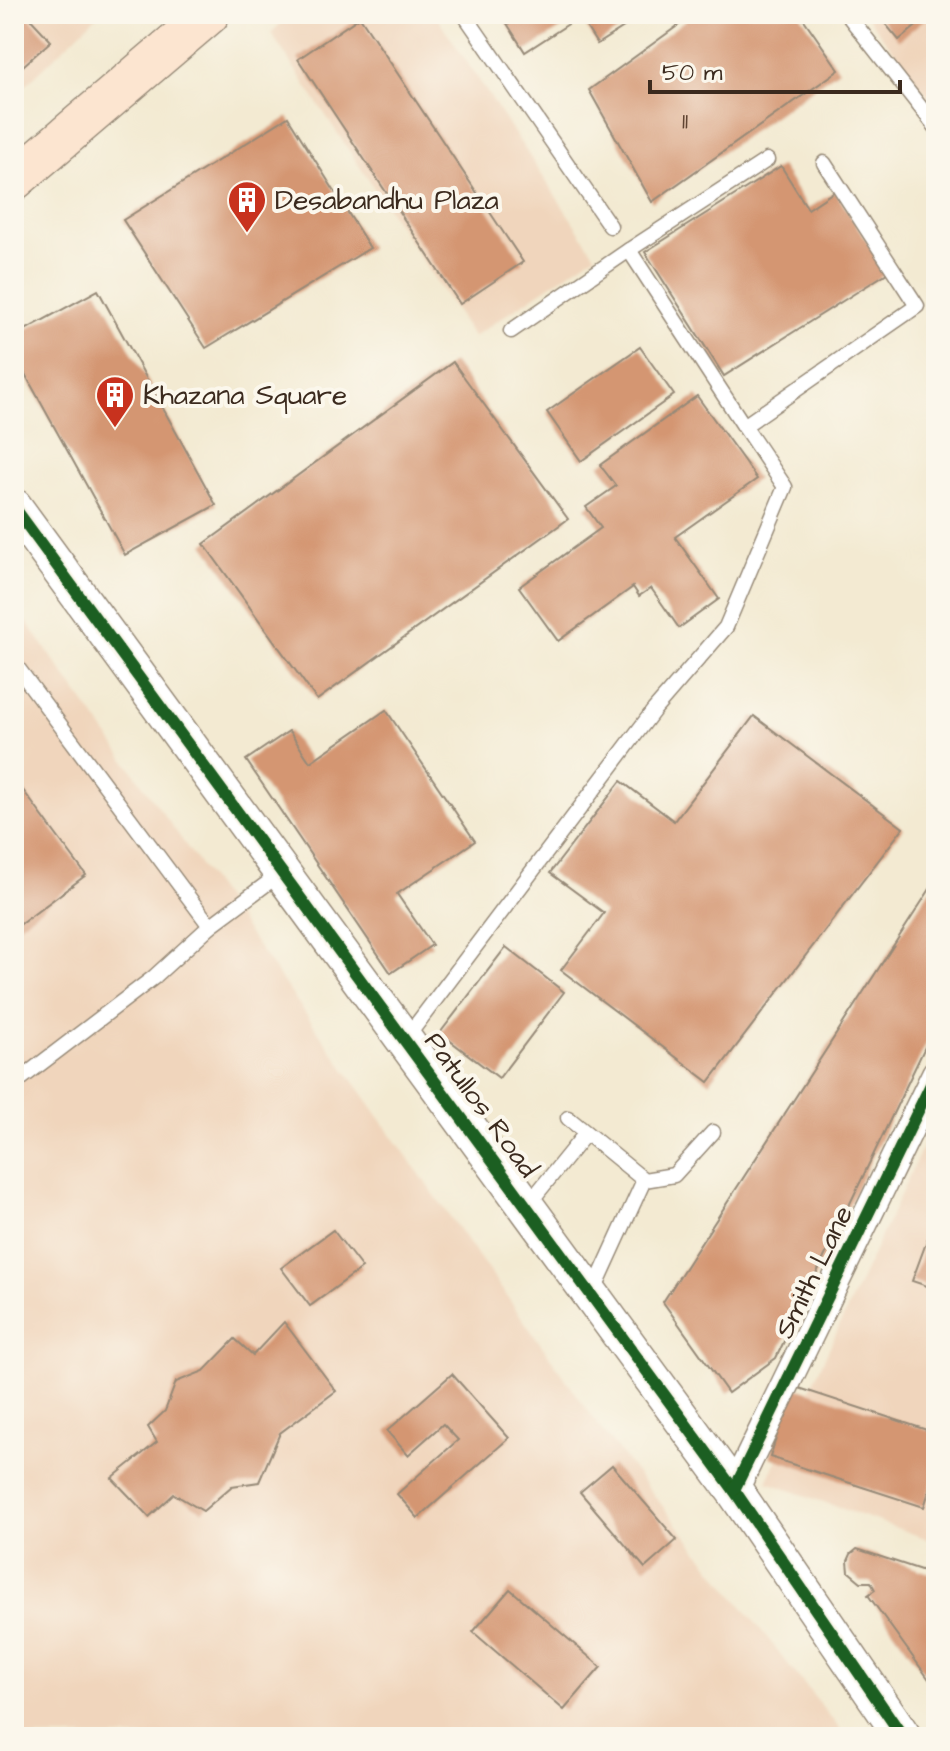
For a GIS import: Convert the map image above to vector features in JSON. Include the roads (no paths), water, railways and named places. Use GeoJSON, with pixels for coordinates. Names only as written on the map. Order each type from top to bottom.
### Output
{"type":"FeatureCollection","features":[{"type":"Feature","properties":{"kind":"main road"},"geometry":{"type":"LineString","coordinates":[[14,180],[209,14]]}},
{"type":"Feature","properties":{"kind":"street","name":"Patullos Road"},"geometry":{"type":"LineString","coordinates":[[14,507],[734,1490],[903,1737]]}},
{"type":"Feature","properties":{"kind":"street","name":"Smith Lane"},"geometry":{"type":"LineString","coordinates":[[734,1490],[936,1074]]}},
{"type":"Feature","properties":{"kind":"lane"},"geometry":{"type":"LineString","coordinates":[[464,14],[610,226]]}},
{"type":"Feature","properties":{"kind":"lane"},"geometry":{"type":"LineString","coordinates":[[847,14],[936,127]]}},
{"type":"Feature","properties":{"kind":"lane"},"geometry":{"type":"LineString","coordinates":[[511,331],[767,160]]}},
{"type":"Feature","properties":{"kind":"lane"},"geometry":{"type":"LineString","coordinates":[[744,426],[917,306],[824,163]]}},
{"type":"Feature","properties":{"kind":"lane"},"geometry":{"type":"LineString","coordinates":[[404,1041],[654,710],[726,627],[785,487],[629,250]]}},
{"type":"Feature","properties":{"kind":"lane"},"geometry":{"type":"LineString","coordinates":[[14,663],[210,926]]}},
{"type":"Feature","properties":{"kind":"lane"},"geometry":{"type":"LineString","coordinates":[[14,1084],[153,978],[210,926],[281,872]]}},
{"type":"Feature","properties":{"kind":"lane"},"geometry":{"type":"LineString","coordinates":[[568,1118],[644,1180],[674,1175],[713,1132]]}},
{"type":"Feature","properties":{"kind":"lane"},"geometry":{"type":"LineString","coordinates":[[526,1207],[586,1133]]}},
{"type":"Feature","properties":{"kind":"lane"},"geometry":{"type":"LineString","coordinates":[[592,1296],[644,1180]]}},
{"type":"Feature","properties":{"kind":"place","name":"Desabandhu Plaza"},"geometry":{"type":"Point","coordinates":[247,234]}},
{"type":"Feature","properties":{"kind":"place","name":"Khazana Square"},"geometry":{"type":"Point","coordinates":[115,429]}}]}
